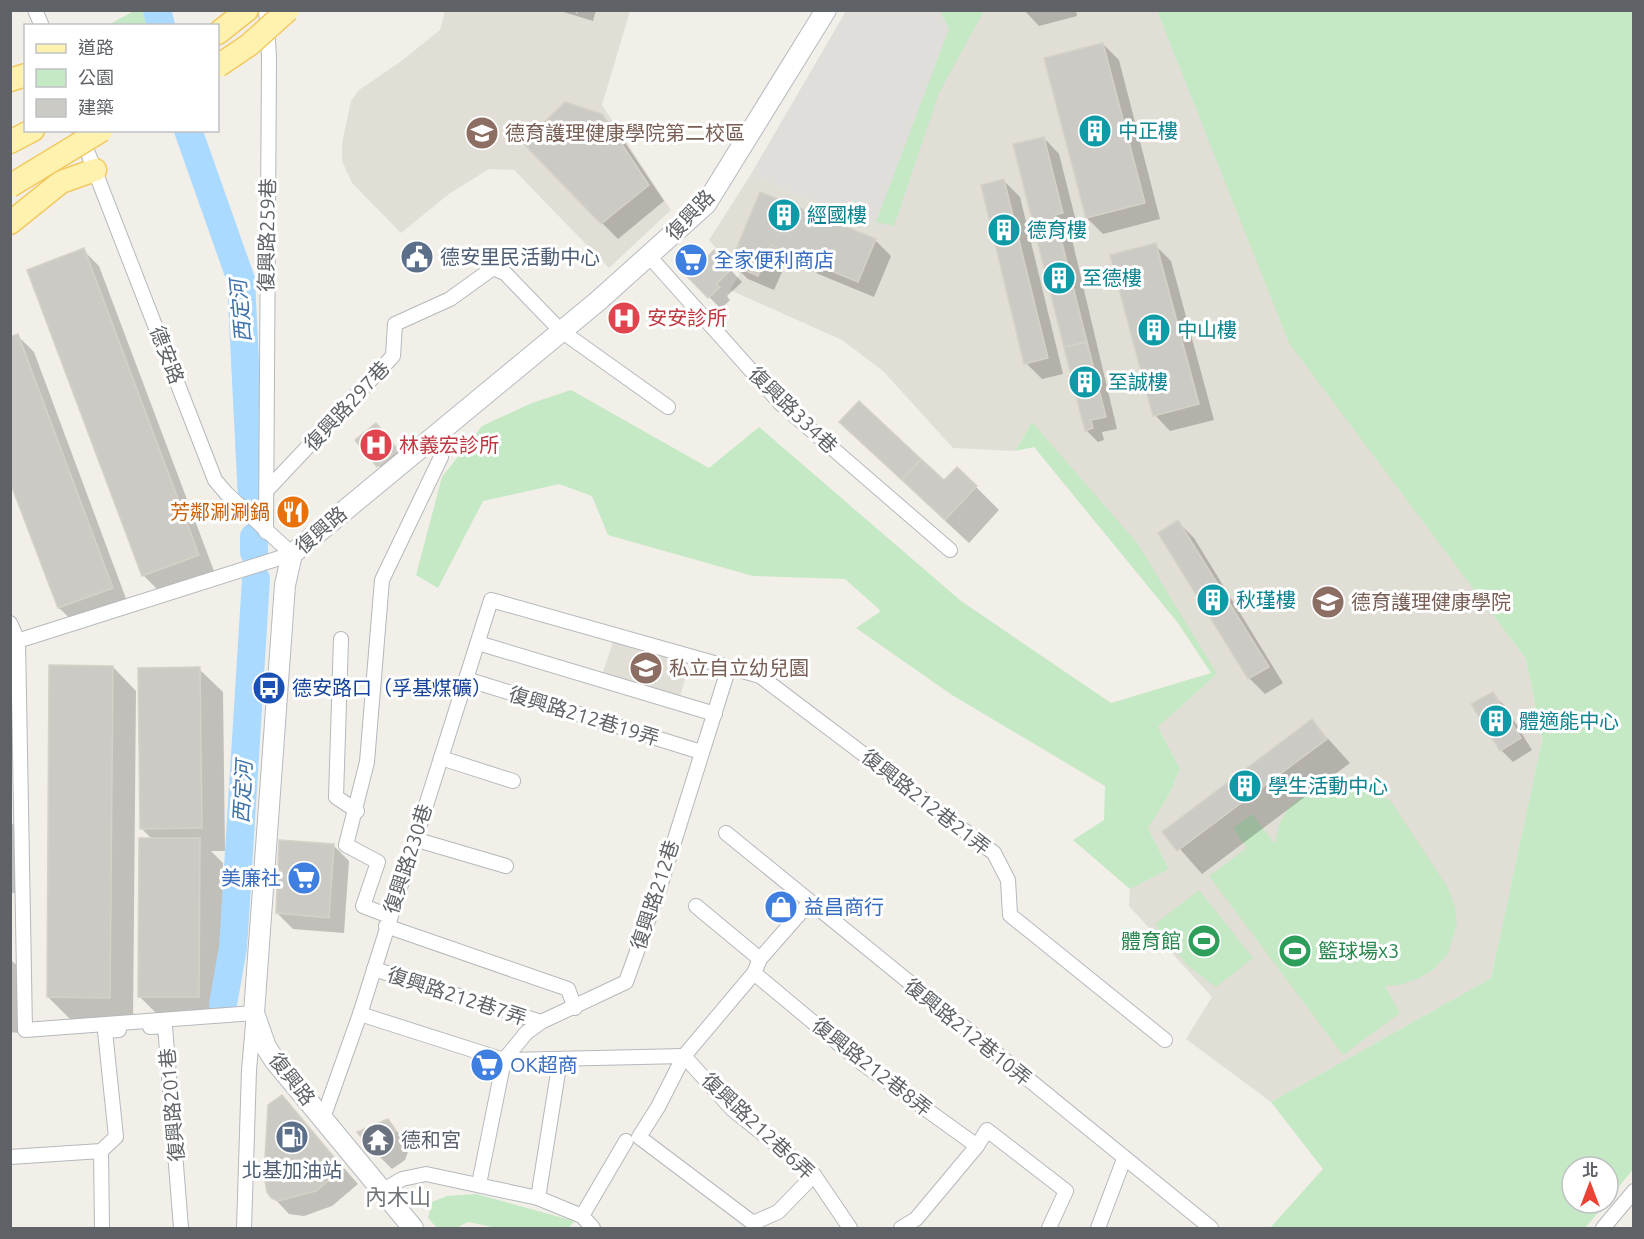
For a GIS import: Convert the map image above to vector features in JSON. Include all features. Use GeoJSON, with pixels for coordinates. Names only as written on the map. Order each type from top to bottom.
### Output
{"type":"FeatureCollection","features":[{"type":"Feature","properties":{"kind":"main road"},"geometry":{"type":"LineString","coordinates":[[219,32],[247,10]]}},
{"type":"Feature","properties":{"kind":"main road"},"geometry":{"type":"LineString","coordinates":[[219,65],[249,45],[288,10]]}},
{"type":"Feature","properties":{"kind":"main road"},"geometry":{"type":"LineString","coordinates":[[10,142],[29,132]]}},
{"type":"Feature","properties":{"kind":"main road"},"geometry":{"type":"LineString","coordinates":[[10,186],[99,132]]}},
{"type":"Feature","properties":{"kind":"main road"},"geometry":{"type":"LineString","coordinates":[[10,223],[61,182],[95,170]]}},
{"type":"Feature","properties":{"kind":"street"},"geometry":{"type":"LineString","coordinates":[[35,10],[41,24]]}},
{"type":"Feature","properties":{"kind":"street","name":"復興路259巷"},"geometry":{"type":"LineString","coordinates":[[266,10],[269,57],[266,532]]}},
{"type":"Feature","properties":{"kind":"street","name":"復興路"},"geometry":{"type":"LineString","coordinates":[[413,1228],[275,1061],[266,1047],[254,1013],[285,585],[292,554],[649,256],[706,204],[826,10]]}},
{"type":"Feature","properties":{"kind":"street","name":"德安路"},"geometry":{"type":"LineString","coordinates":[[80,132],[215,480],[266,532],[292,554]]}},
{"type":"Feature","properties":{"kind":"street","name":"復興路334巷"},"geometry":{"type":"LineString","coordinates":[[649,256],[780,404],[950,550]]}},
{"type":"Feature","properties":{"kind":"street","name":"復興路297巷"},"geometry":{"type":"LineString","coordinates":[[268,489],[393,357],[395,324],[450,299],[492,268],[505,273],[560,330],[668,407]]}},
{"type":"Feature","properties":{"kind":"street"},"geometry":{"type":"LineString","coordinates":[[441,429],[441,457],[382,580],[367,762],[357,811],[346,845],[378,862],[363,906],[387,921],[568,989],[575,1008]]}},
{"type":"Feature","properties":{"kind":"street"},"geometry":{"type":"LineString","coordinates":[[14,642],[292,554]]}},
{"type":"Feature","properties":{"kind":"street","name":"復興路230巷"},"geometry":{"type":"LineString","coordinates":[[323,1118],[360,1014],[387,921],[491,600],[729,667]]}},
{"type":"Feature","properties":{"kind":"street"},"geometry":{"type":"LineString","coordinates":[[10,623],[14,642],[25,1030],[254,1013],[249,1070],[244,1228]]}},
{"type":"Feature","properties":{"kind":"street"},"geometry":{"type":"LineString","coordinates":[[340,639],[336,797],[357,811]]}},
{"type":"Feature","properties":{"kind":"street"},"geometry":{"type":"LineString","coordinates":[[478,643],[715,714]]}},
{"type":"Feature","properties":{"kind":"street","name":"復興路212巷"},"geometry":{"type":"LineString","coordinates":[[479,1184],[504,1060],[526,1033],[541,1022],[575,1008],[626,982],[657,893],[729,667]]}},
{"type":"Feature","properties":{"kind":"street","name":"復興路212巷21弄"},"geometry":{"type":"LineString","coordinates":[[729,667],[760,676],[994,853],[1008,880],[1010,915],[1165,1040]]}},
{"type":"Feature","properties":{"kind":"street","name":"復興路212巷19弄"},"geometry":{"type":"LineString","coordinates":[[466,679],[701,753]]}},
{"type":"Feature","properties":{"kind":"street"},"geometry":{"type":"LineString","coordinates":[[441,758],[513,781]]}},
{"type":"Feature","properties":{"kind":"street","name":"復興路212巷10弄"},"geometry":{"type":"LineString","coordinates":[[726,833],[808,903],[1211,1228]]}},
{"type":"Feature","properties":{"kind":"street"},"geometry":{"type":"LineString","coordinates":[[414,839],[506,866]]}},
{"type":"Feature","properties":{"kind":"street"},"geometry":{"type":"LineString","coordinates":[[808,903],[760,959],[754,973],[684,1056],[658,1107],[639,1137],[754,1226],[778,1212],[814,1175]]}},
{"type":"Feature","properties":{"kind":"street"},"geometry":{"type":"LineString","coordinates":[[696,906],[760,959]]}},
{"type":"Feature","properties":{"kind":"street","name":"復興路212巷7弄"},"geometry":{"type":"LineString","coordinates":[[374,969],[541,1022]]}},
{"type":"Feature","properties":{"kind":"street","name":"復興路212巷8弄"},"geometry":{"type":"LineString","coordinates":[[754,973],[862,1063],[977,1146]]}},
{"type":"Feature","properties":{"kind":"street"},"geometry":{"type":"LineString","coordinates":[[360,1014],[504,1060],[684,1056]]}},
{"type":"Feature","properties":{"kind":"street","name":"復興路201巷"},"geometry":{"type":"LineString","coordinates":[[101,1151],[116,1137],[105,1031],[165,1026],[181,1228]]}},
{"type":"Feature","properties":{"kind":"street","name":"復興路212巷6弄"},"geometry":{"type":"LineString","coordinates":[[684,1056],[732,1109],[814,1175],[850,1228]]}},
{"type":"Feature","properties":{"kind":"street"},"geometry":{"type":"LineString","coordinates":[[538,1198],[560,1060]]}},
{"type":"Feature","properties":{"kind":"street"},"geometry":{"type":"LineString","coordinates":[[249,1070],[275,1061]]}},
{"type":"Feature","properties":{"kind":"street"},"geometry":{"type":"LineString","coordinates":[[901,1228],[916,1219],[977,1146],[987,1130],[1066,1191],[1049,1228]]}},
{"type":"Feature","properties":{"kind":"street"},"geometry":{"type":"LineString","coordinates":[[582,1216],[626,1141]]}},
{"type":"Feature","properties":{"kind":"street"},"geometry":{"type":"LineString","coordinates":[[10,1157],[101,1151],[102,1228]]}},
{"type":"Feature","properties":{"kind":"street"},"geometry":{"type":"LineString","coordinates":[[1098,1228],[1124,1159]]}},
{"type":"Feature","properties":{"kind":"street"},"geometry":{"type":"LineString","coordinates":[[382,1191],[402,1179],[426,1174],[538,1198],[582,1216],[593,1228]]}},
{"type":"Feature","properties":{"kind":"street"},"geometry":{"type":"LineString","coordinates":[[1603,1228],[1634,1191]]}},
{"type":"Feature","properties":{"kind":"shaded area","name":"德育護理健康學院第二校區"},"geometry":{"type":"Polygon","coordinates":[[[445,11],[630,11],[602,105],[671,210],[609,268],[514,170],[489,169],[449,194],[401,233],[352,183],[342,161],[342,143],[351,101],[359,90],[400,62],[440,30],[445,11]]]}},
{"type":"Feature","properties":{"kind":"shaded area"},"geometry":{"type":"Polygon","coordinates":[[[846,11],[984,11],[894,226],[890,230],[780,188],[751,174],[846,11]]]}},
{"type":"Feature","properties":{"kind":"shaded area","name":"德育護理健康學院"},"geometry":{"type":"Polygon","coordinates":[[[984,11],[1157,11],[1290,343],[1526,659],[1542,740],[1491,978],[1271,1102],[1186,1039],[1212,997],[1129,906],[1130,889],[1169,869],[1148,828],[1169,795],[1180,769],[1158,727],[1217,674],[1032,422],[1015,451],[953,448],[883,371],[842,340],[730,290],[740,274],[709,240],[751,174],[780,188],[890,230],[894,226],[939,93],[984,11]]]}},
{"type":"Feature","properties":{"kind":"shaded area","name":"私立自立幼兒園"},"geometry":{"type":"Polygon","coordinates":[[[615,636],[691,658],[679,700],[601,678],[615,636]]]}},
{"type":"Feature","properties":{"kind":"green space"},"geometry":{"type":"Polygon","coordinates":[[[159,10],[164,24],[110,24],[134,11],[159,10]]]}},
{"type":"Feature","properties":{"kind":"green space"},"geometry":{"type":"Polygon","coordinates":[[[940,11],[984,11],[939,93],[894,226],[876,222],[949,29],[940,11]]]}},
{"type":"Feature","properties":{"kind":"green space"},"geometry":{"type":"Polygon","coordinates":[[[1157,11],[1633,11],[1634,1168],[1620,1185],[1620,1155],[1560,1155],[1560,1215],[1596,1215],[1585,1228],[1270,1228],[1323,1169],[1271,1102],[1491,978],[1542,740],[1526,659],[1289,343],[1157,11]]]}},
{"type":"Feature","properties":{"kind":"green space"},"geometry":{"type":"Polygon","coordinates":[[[571,390],[709,468],[759,427],[961,601],[1111,703],[1211,673],[1178,623],[1034,447],[1015,451],[1032,422],[1138,544],[1217,674],[1158,727],[1180,769],[1169,795],[1148,828],[1169,869],[1130,889],[1073,840],[1104,820],[1105,786],[952,695],[856,628],[881,611],[845,579],[753,576],[608,535],[592,496],[559,484],[483,501],[438,588],[416,575],[442,477],[482,426],[532,403],[571,390]]]}},
{"type":"Feature","properties":{"kind":"green space"},"geometry":{"type":"Polygon","coordinates":[[[1334,785],[1351,785],[1390,800],[1448,888],[1455,907],[1457,924],[1448,954],[1433,970],[1400,985],[1385,986],[1400,1013],[1343,1055],[1209,876],[1247,848],[1233,828],[1252,814],[1275,844],[1282,820],[1293,804],[1310,793],[1334,785]]]}},
{"type":"Feature","properties":{"kind":"green space","name":"體育館"},"geometry":{"type":"Polygon","coordinates":[[[1199,890],[1253,958],[1216,987],[1188,966],[1155,924],[1199,890]]]}},
{"type":"Feature","properties":{"kind":"green space"},"geometry":{"type":"Polygon","coordinates":[[[476,1194],[574,1221],[569,1228],[497,1228],[468,1222],[456,1228],[437,1228],[428,1218],[432,1202],[447,1196],[476,1194]]]}},
{"type":"Feature","properties":{"kind":"building","name":"中正樓"},"geometry":{"type":"Polygon","coordinates":[[[1103,43],[1145,203],[1086,218],[1044,58],[1103,43]]]}},
{"type":"Feature","properties":{"kind":"building"},"geometry":{"type":"Polygon","coordinates":[[[565,102],[602,114],[649,185],[601,224],[523,143],[565,102]]]}},
{"type":"Feature","properties":{"kind":"building","name":"至德樓"},"geometry":{"type":"Polygon","coordinates":[[[1044,137],[1063,213],[1055,215],[1087,342],[1064,347],[1013,144],[1044,137]]]}},
{"type":"Feature","properties":{"kind":"building","name":"德育樓"},"geometry":{"type":"Polygon","coordinates":[[[1004,179],[1048,358],[1024,364],[981,185],[1004,179]]]}},
{"type":"Feature","properties":{"kind":"building","name":"經國樓"},"geometry":{"type":"Polygon","coordinates":[[[760,192],[876,239],[858,282],[771,246],[758,276],[730,264],[760,192]]]}},
{"type":"Feature","properties":{"kind":"building","name":"中山樓"},"geometry":{"type":"Polygon","coordinates":[[[1156,243],[1199,404],[1153,416],[1110,255],[1156,243]]]}},
{"type":"Feature","properties":{"kind":"building"},"geometry":{"type":"Polygon","coordinates":[[[84,248],[199,555],[142,576],[27,270],[84,248]]]}},
{"type":"Feature","properties":{"kind":"building"},"geometry":{"type":"Polygon","coordinates":[[[714,250],[732,269],[716,284],[720,287],[708,298],[676,265],[691,251],[702,262],[714,250]]]}},
{"type":"Feature","properties":{"kind":"building"},"geometry":{"type":"Polygon","coordinates":[[[18,334],[113,588],[58,608],[10,482],[10,337],[18,334]]]}},
{"type":"Feature","properties":{"kind":"building","name":"至誠樓"},"geometry":{"type":"Polygon","coordinates":[[[1087,342],[1106,417],[1091,420],[1093,428],[1085,431],[1064,347],[1087,342]]]}},
{"type":"Feature","properties":{"kind":"building"},"geometry":{"type":"Polygon","coordinates":[[[859,401],[921,459],[902,480],[839,422],[859,401]]]}},
{"type":"Feature","properties":{"kind":"building","name":"林義宏診所"},"geometry":{"type":"Polygon","coordinates":[[[376,423],[398,450],[377,467],[355,440],[376,423]]]}},
{"type":"Feature","properties":{"kind":"building"},"geometry":{"type":"Polygon","coordinates":[[[921,459],[944,480],[957,467],[977,486],[945,520],[902,480],[921,459]]]}},
{"type":"Feature","properties":{"kind":"building","name":"秋瑾樓"},"geometry":{"type":"Polygon","coordinates":[[[1178,520],[1269,667],[1248,679],[1158,533],[1178,520]]]}},
{"type":"Feature","properties":{"kind":"building"},"geometry":{"type":"Polygon","coordinates":[[[49,665],[113,666],[110,998],[47,997],[49,665]]]}},
{"type":"Feature","properties":{"kind":"building"},"geometry":{"type":"Polygon","coordinates":[[[200,667],[202,828],[140,829],[138,668],[200,667]]]}},
{"type":"Feature","properties":{"kind":"building","name":"體適能中心"},"geometry":{"type":"Polygon","coordinates":[[[1493,692],[1521,738],[1500,751],[1471,704],[1493,692]]]}},
{"type":"Feature","properties":{"kind":"building","name":"學生活動中心"},"geometry":{"type":"Polygon","coordinates":[[[1312,719],[1327,739],[1177,851],[1162,832],[1312,719]]]}},
{"type":"Feature","properties":{"kind":"building"},"geometry":{"type":"Polygon","coordinates":[[[139,838],[200,838],[199,997],[138,997],[139,838]]]}},
{"type":"Feature","properties":{"kind":"building","name":"美廉社"},"geometry":{"type":"Polygon","coordinates":[[[279,840],[334,844],[329,918],[276,913],[279,840]]]}},
{"type":"Feature","properties":{"kind":"building","name":"北基加油站"},"geometry":{"type":"Polygon","coordinates":[[[282,1095],[343,1168],[316,1191],[278,1201],[271,1198],[267,1192],[264,1176],[268,1105],[282,1095]]]}},
{"type":"Feature","properties":{"kind":"building","name":"德和宮"},"geometry":{"type":"Polygon","coordinates":[[[388,1119],[395,1129],[394,1135],[389,1144],[375,1154],[357,1132],[388,1119]]]}},
{"type":"Feature","properties":{"kind":"waterway","name":"西定河"},"geometry":{"type":"LineString","coordinates":[[157,10],[160,24]]}},
{"type":"Feature","properties":{"kind":"waterway","name":"西定河"},"geometry":{"type":"LineString","coordinates":[[189,132],[241,280],[252,500]]}},
{"type":"Feature","properties":{"kind":"waterway","name":"西定河"},"geometry":{"type":"LineString","coordinates":[[254,537],[254,552]]}},
{"type":"Feature","properties":{"kind":"waterway","name":"西定河"},"geometry":{"type":"LineString","coordinates":[[223,1004],[233,948],[256,579]]}},
{"type":"Feature","properties":{"kind":"place","name":"中正樓"},"geometry":{"type":"Point","coordinates":[1095,131]}},
{"type":"Feature","properties":{"kind":"place","name":"德育護理健康學院第二校區"},"geometry":{"type":"Point","coordinates":[482,133]}},
{"type":"Feature","properties":{"kind":"place","name":"經國樓"},"geometry":{"type":"Point","coordinates":[784,215]}},
{"type":"Feature","properties":{"kind":"place","name":"德育樓"},"geometry":{"type":"Point","coordinates":[1004,230]}},
{"type":"Feature","properties":{"kind":"place","name":"德安里民活動中心"},"geometry":{"type":"Point","coordinates":[417,257]}},
{"type":"Feature","properties":{"kind":"place","name":"全家便利商店"},"geometry":{"type":"Point","coordinates":[691,260]}},
{"type":"Feature","properties":{"kind":"place","name":"至德樓"},"geometry":{"type":"Point","coordinates":[1059,278]}},
{"type":"Feature","properties":{"kind":"place","name":"安安診所"},"geometry":{"type":"Point","coordinates":[624,318]}},
{"type":"Feature","properties":{"kind":"place","name":"中山樓"},"geometry":{"type":"Point","coordinates":[1154,330]}},
{"type":"Feature","properties":{"kind":"place","name":"至誠樓"},"geometry":{"type":"Point","coordinates":[1085,382]}},
{"type":"Feature","properties":{"kind":"place","name":"林義宏診所"},"geometry":{"type":"Point","coordinates":[376,445]}},
{"type":"Feature","properties":{"kind":"place","name":"芳鄰涮涮鍋"},"geometry":{"type":"Point","coordinates":[293,512]}},
{"type":"Feature","properties":{"kind":"place","name":"秋瑾樓"},"geometry":{"type":"Point","coordinates":[1213,600]}},
{"type":"Feature","properties":{"kind":"place","name":"德育護理健康學院"},"geometry":{"type":"Point","coordinates":[1328,602]}},
{"type":"Feature","properties":{"kind":"place","name":"私立自立幼兒園"},"geometry":{"type":"Point","coordinates":[646,668]}},
{"type":"Feature","properties":{"kind":"place","name":"德安路口（孚基煤礦）"},"geometry":{"type":"Point","coordinates":[269,688]}},
{"type":"Feature","properties":{"kind":"place","name":"體適能中心"},"geometry":{"type":"Point","coordinates":[1496,721]}},
{"type":"Feature","properties":{"kind":"place","name":"學生活動中心"},"geometry":{"type":"Point","coordinates":[1245,786]}},
{"type":"Feature","properties":{"kind":"place","name":"美廉社"},"geometry":{"type":"Point","coordinates":[304,878]}},
{"type":"Feature","properties":{"kind":"place","name":"益昌商行"},"geometry":{"type":"Point","coordinates":[781,907]}},
{"type":"Feature","properties":{"kind":"place","name":"體育館"},"geometry":{"type":"Point","coordinates":[1204,941]}},
{"type":"Feature","properties":{"kind":"place","name":"籃球場x3"},"geometry":{"type":"Point","coordinates":[1295,951]}},
{"type":"Feature","properties":{"kind":"place","name":"OK超商"},"geometry":{"type":"Point","coordinates":[487,1065]}},
{"type":"Feature","properties":{"kind":"place","name":"北基加油站"},"geometry":{"type":"Point","coordinates":[292,1137]}},
{"type":"Feature","properties":{"kind":"place","name":"德和宮"},"geometry":{"type":"Point","coordinates":[378,1140]}},
{"type":"Feature","properties":{"kind":"district","name":"內木山"},"geometry":{"type":"Point","coordinates":[398,1197]}}]}
